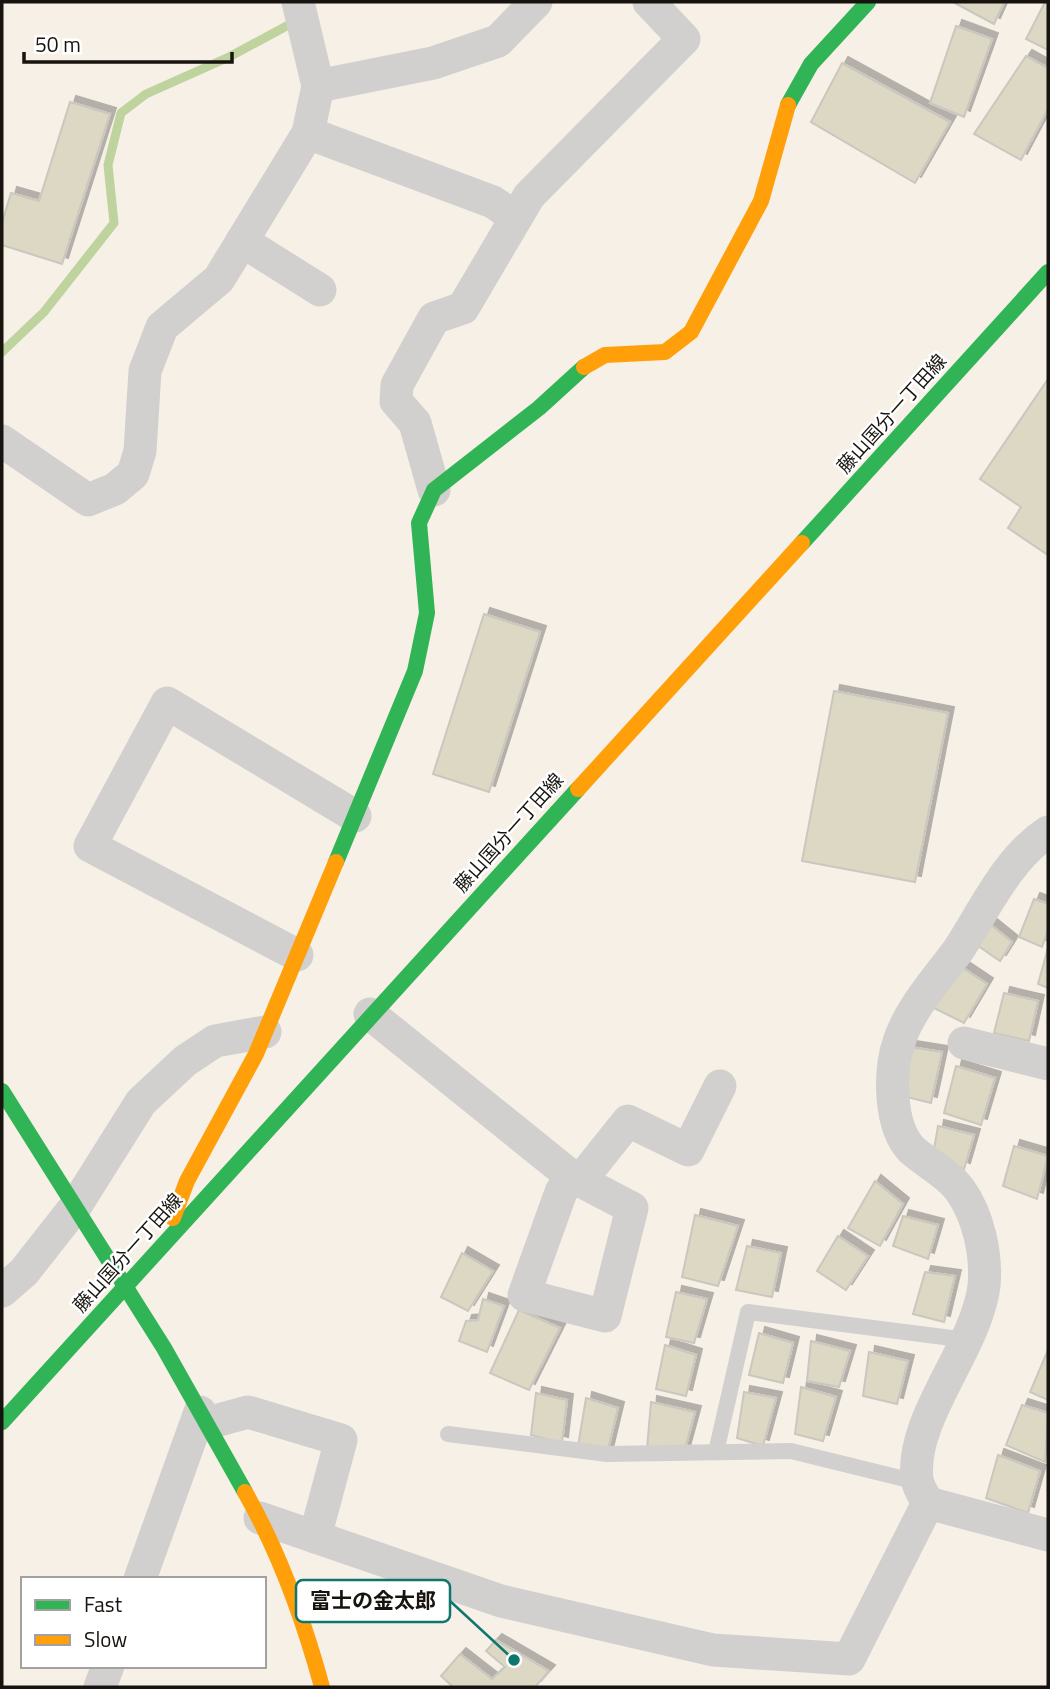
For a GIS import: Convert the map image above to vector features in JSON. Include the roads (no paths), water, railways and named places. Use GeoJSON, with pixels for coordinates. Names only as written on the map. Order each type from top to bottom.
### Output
{"type":"FeatureCollection","features":[{"type":"Feature","properties":{"kind":"street"},"geometry":{"type":"LineString","coordinates":[[2,441],[88,500],[115,489],[133,474],[140,451],[145,372],[162,327],[219,279],[308,133],[318,86],[298,2]]}},
{"type":"Feature","properties":{"kind":"street"},"geometry":{"type":"LineString","coordinates":[[318,86],[433,63],[498,41],[536,2]]}},
{"type":"Feature","properties":{"kind":"street"},"geometry":{"type":"LineString","coordinates":[[434,490],[415,423],[396,401],[397,385],[434,318],[463,308],[529,196],[684,39],[649,2]]}},
{"type":"Feature","properties":{"kind":"street"},"geometry":{"type":"LineString","coordinates":[[164,1243],[187,1181],[265,1032],[415,671],[428,613],[419,523],[434,490],[539,408],[582,368],[605,355],[665,352],[691,332],[761,201],[785,111],[811,64],[869,2]]}},
{"type":"Feature","properties":{"kind":"street"},"geometry":{"type":"LineString","coordinates":[[308,133],[493,202],[516,218]]}},
{"type":"Feature","properties":{"kind":"street"},"geometry":{"type":"LineString","coordinates":[[242,241],[320,290]]}},
{"type":"Feature","properties":{"kind":"street","name":"藤山国分一丁田線"},"geometry":{"type":"LineString","coordinates":[[2,1422],[370,1014],[1048,272]]}},
{"type":"Feature","properties":{"kind":"street"},"geometry":{"type":"LineString","coordinates":[[297,955],[90,846],[167,703],[355,816]]}},
{"type":"Feature","properties":{"kind":"street"},"geometry":{"type":"LineString","coordinates":[[260,1518],[501,1601],[713,1650],[849,1659],[923,1493],[917,1459],[933,1409],[967,1340],[984,1286],[983,1250],[974,1217],[959,1188],[910,1147],[896,1117],[891,1077],[899,1040],[989,904],[1009,869],[1048,832]]}},
{"type":"Feature","properties":{"kind":"street"},"geometry":{"type":"LineString","coordinates":[[370,1014],[575,1179],[628,1121],[688,1150],[720,1086]]}},
{"type":"Feature","properties":{"kind":"street"},"geometry":{"type":"LineString","coordinates":[[2,1291],[24,1272],[75,1207],[141,1102],[186,1061],[215,1041],[265,1032]]}},
{"type":"Feature","properties":{"kind":"street"},"geometry":{"type":"LineString","coordinates":[[964,1043],[1048,1064]]}},
{"type":"Feature","properties":{"kind":"street"},"geometry":{"type":"LineString","coordinates":[[2,1091],[204,1417],[260,1518],[311,1647],[322,1687]]}},
{"type":"Feature","properties":{"kind":"street"},"geometry":{"type":"LineString","coordinates":[[204,1417],[248,1412],[341,1440],[314,1537]]}},
{"type":"Feature","properties":{"kind":"street"},"geometry":{"type":"LineString","coordinates":[[140,1577],[204,1417]]}},
{"type":"Feature","properties":{"kind":"street"},"geometry":{"type":"LineString","coordinates":[[923,1493],[1048,1535]]}},
{"type":"Feature","properties":{"kind":"street"},"geometry":{"type":"LineString","coordinates":[[100,1687],[107,1668]]}},
{"type":"Feature","properties":{"kind":"lane"},"geometry":{"type":"LineString","coordinates":[[716,1452],[748,1312],[967,1340]]}},
{"type":"Feature","properties":{"kind":"lane"},"geometry":{"type":"LineString","coordinates":[[448,1433],[607,1454],[791,1451],[923,1493]]}},
{"type":"Feature","properties":{"kind":"waterway"},"geometry":{"type":"LineString","coordinates":[[2,352],[44,312],[114,223],[108,165],[121,113],[146,94],[229,57],[294,22]]}},
{"type":"Feature","properties":{"kind":"place","name":"富士の金太郎"},"geometry":{"type":"Point","coordinates":[514,1660]}}]}
